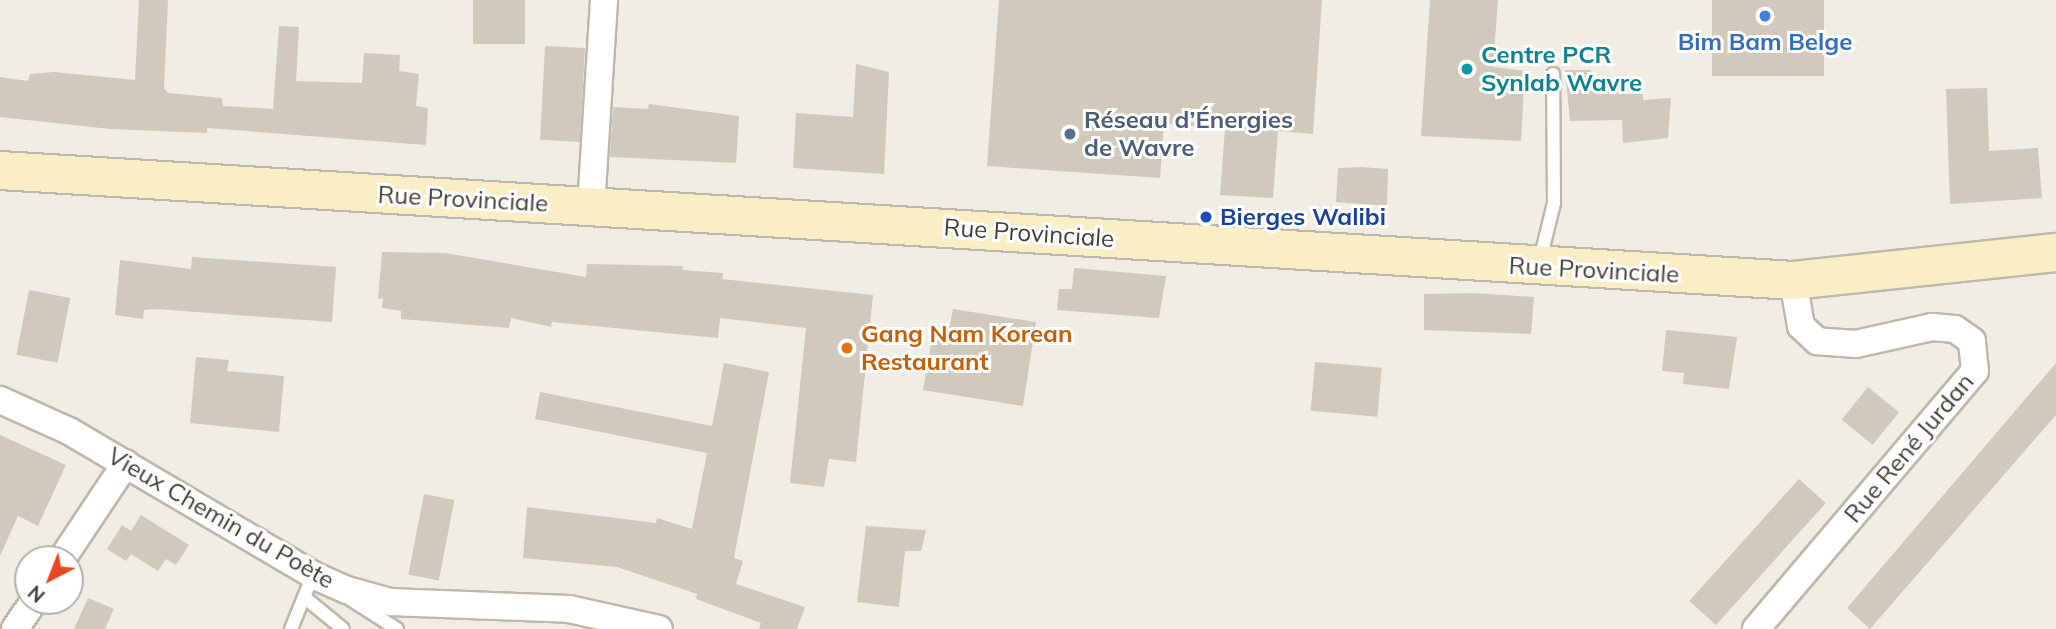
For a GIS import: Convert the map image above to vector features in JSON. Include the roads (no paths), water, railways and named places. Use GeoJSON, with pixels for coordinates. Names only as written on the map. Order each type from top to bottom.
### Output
{"type":"FeatureCollection","features":[{"type":"Feature","properties":{"kind":"main road","name":"Rue Provinciale"},"geometry":{"type":"LineString","coordinates":[[0,170],[1538,267],[1793,280],[2056,252]]}},
{"type":"Feature","properties":{"kind":"street"},"geometry":{"type":"LineString","coordinates":[[591,207],[604,0]]}},
{"type":"Feature","properties":{"kind":"street","name":"Rue René Jurdan"},"geometry":{"type":"LineString","coordinates":[[1756,629],[1975,371],[1972,341],[1955,329],[1932,327],[1856,344],[1817,341],[1801,326],[1793,280]]}},
{"type":"Feature","properties":{"kind":"street","name":"Vieux Chemin du Poète"},"geometry":{"type":"LineString","coordinates":[[0,400],[126,463],[316,585],[390,602],[569,609],[659,629]]}},
{"type":"Feature","properties":{"kind":"street"},"geometry":{"type":"LineString","coordinates":[[71,545],[126,463]]}},
{"type":"Feature","properties":{"kind":"lane"},"geometry":{"type":"LineString","coordinates":[[1538,267],[1554,203],[1553,74]]}},
{"type":"Feature","properties":{"kind":"lane"},"geometry":{"type":"LineString","coordinates":[[291,629],[316,585]]}},
{"type":"Feature","properties":{"kind":"lane"},"geometry":{"type":"LineString","coordinates":[[316,585],[343,629]]}},
{"type":"Feature","properties":{"kind":"lane"},"geometry":{"type":"LineString","coordinates":[[316,585],[397,629]]}},
{"type":"Feature","properties":{"kind":"place","name":"Bim Bam Belge"},"geometry":{"type":"Point","coordinates":[1765,16]}},
{"type":"Feature","properties":{"kind":"place","name":"Centre PCR Synlab Wavre"},"geometry":{"type":"Point","coordinates":[1467,69]}},
{"type":"Feature","properties":{"kind":"place","name":"Réseau d’Énergies de Wavre"},"geometry":{"type":"Point","coordinates":[1070,134]}},
{"type":"Feature","properties":{"kind":"place","name":"Bierges Walibi"},"geometry":{"type":"Point","coordinates":[1206,217]}},
{"type":"Feature","properties":{"kind":"place","name":"Gang Nam Korean Restaurant"},"geometry":{"type":"Point","coordinates":[847,348]}}]}
